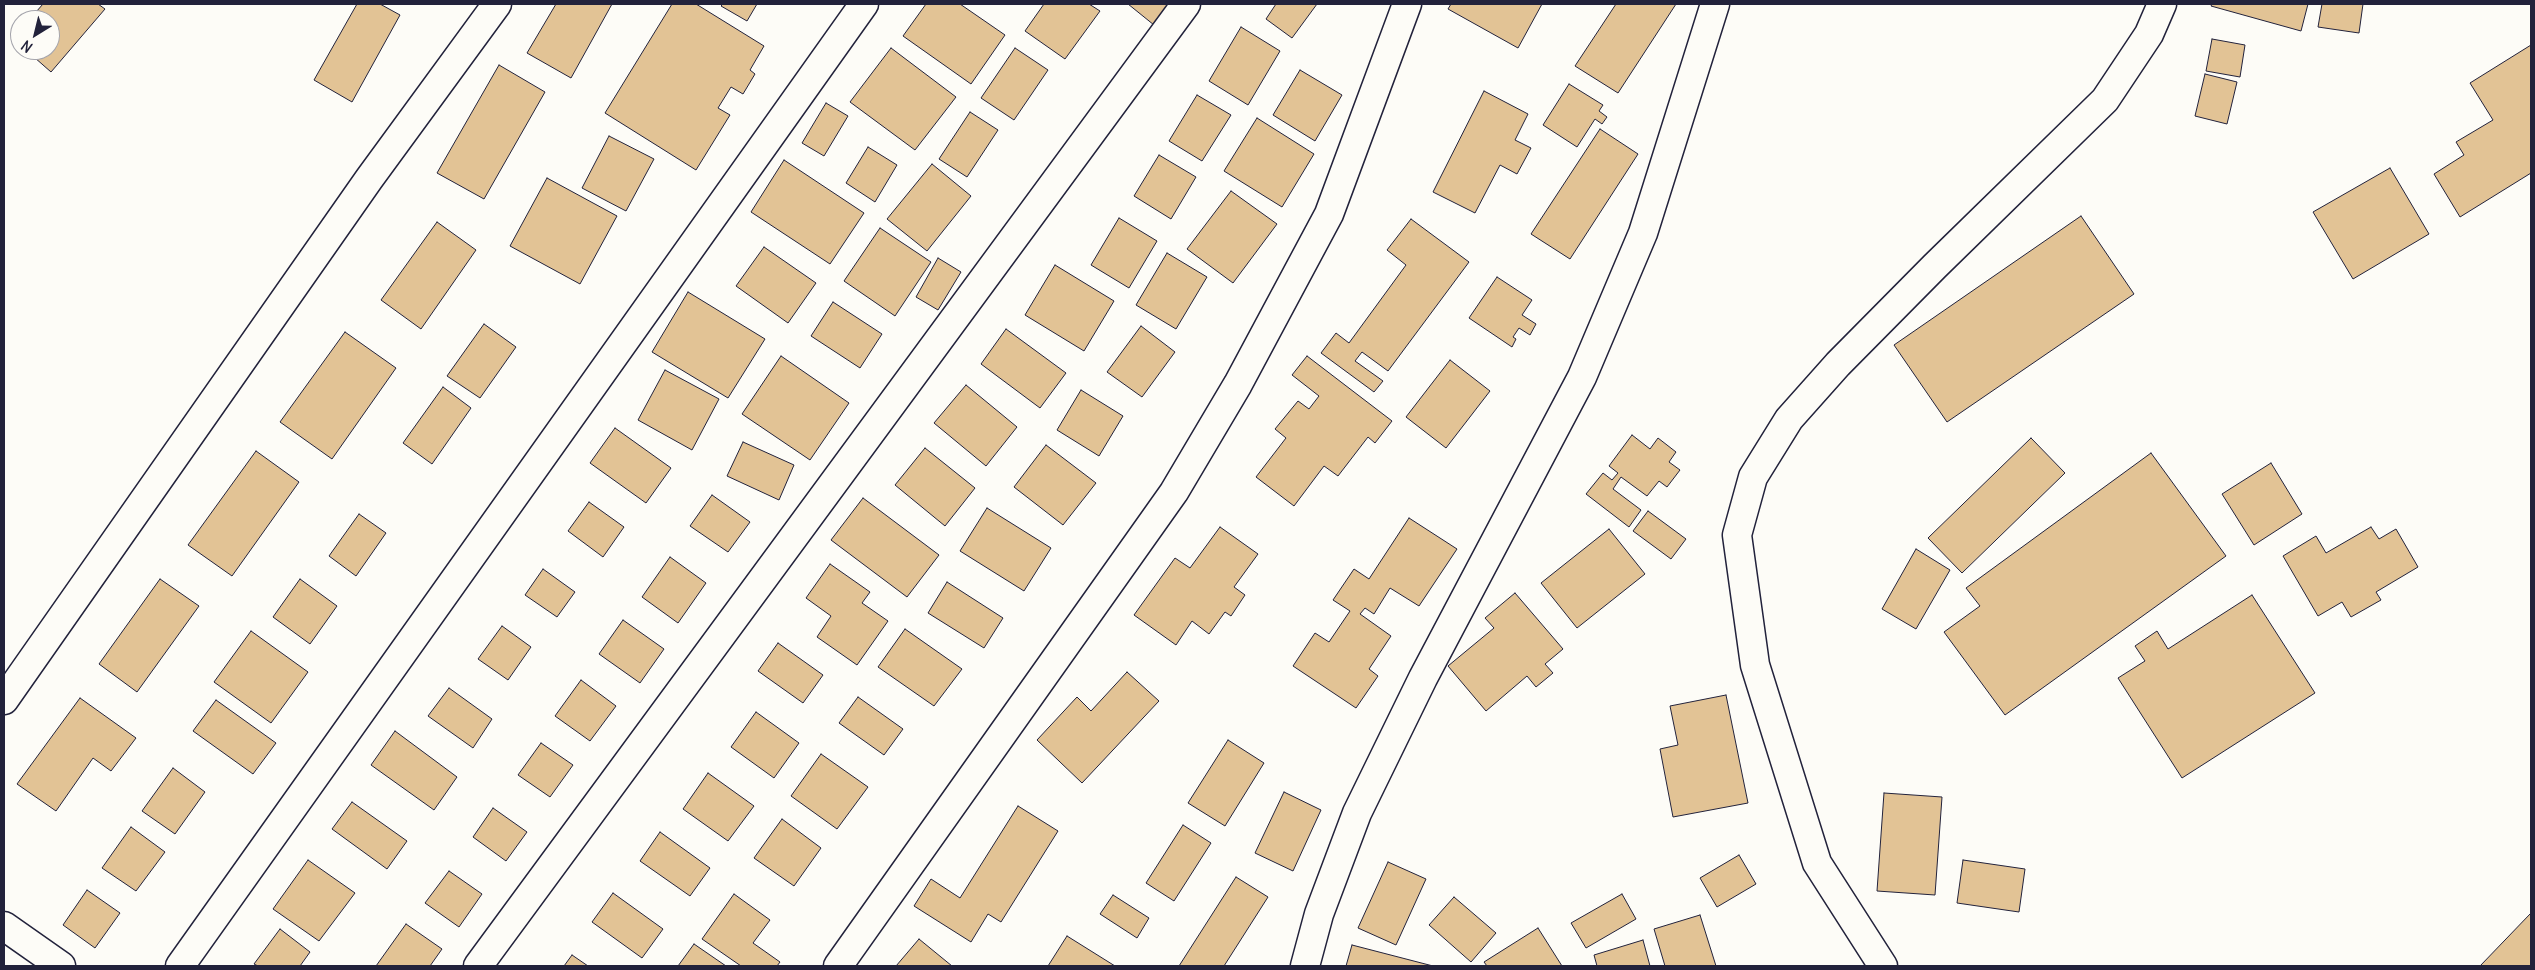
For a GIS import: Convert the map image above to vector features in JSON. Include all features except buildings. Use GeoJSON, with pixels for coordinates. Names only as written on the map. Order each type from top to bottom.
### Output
{"type":"FeatureCollection","features":[{"type":"Feature","properties":{"kind":"street"},"geometry":{"type":"LineString","coordinates":[[4,700],[370,179],[497,4]]}},
{"type":"Feature","properties":{"kind":"street"},"geometry":{"type":"LineString","coordinates":[[180,966],[864,4]]}},
{"type":"Feature","properties":{"kind":"street"},"geometry":{"type":"LineString","coordinates":[[478,966],[1186,4]]}},
{"type":"Feature","properties":{"kind":"street"},"geometry":{"type":"LineString","coordinates":[[838,966],[1174,492],[1238,384],[1329,214],[1407,4]]}},
{"type":"Feature","properties":{"kind":"street"},"geometry":{"type":"LineString","coordinates":[[1305,966],[1319,914],[1357,813],[1423,678],[1582,377],[1636,251],[1715,4]]}},
{"type":"Feature","properties":{"kind":"street"},"geometry":{"type":"LineString","coordinates":[[1883,966],[1817,863],[1755,665],[1737,535],[1753,476],[1789,419],[1838,364],[1935,266],[2106,100],[2149,34],[2162,4]]}},
{"type":"Feature","properties":{"kind":"street"},"geometry":{"type":"LineString","coordinates":[[4,926],[61,966]]}}]}
